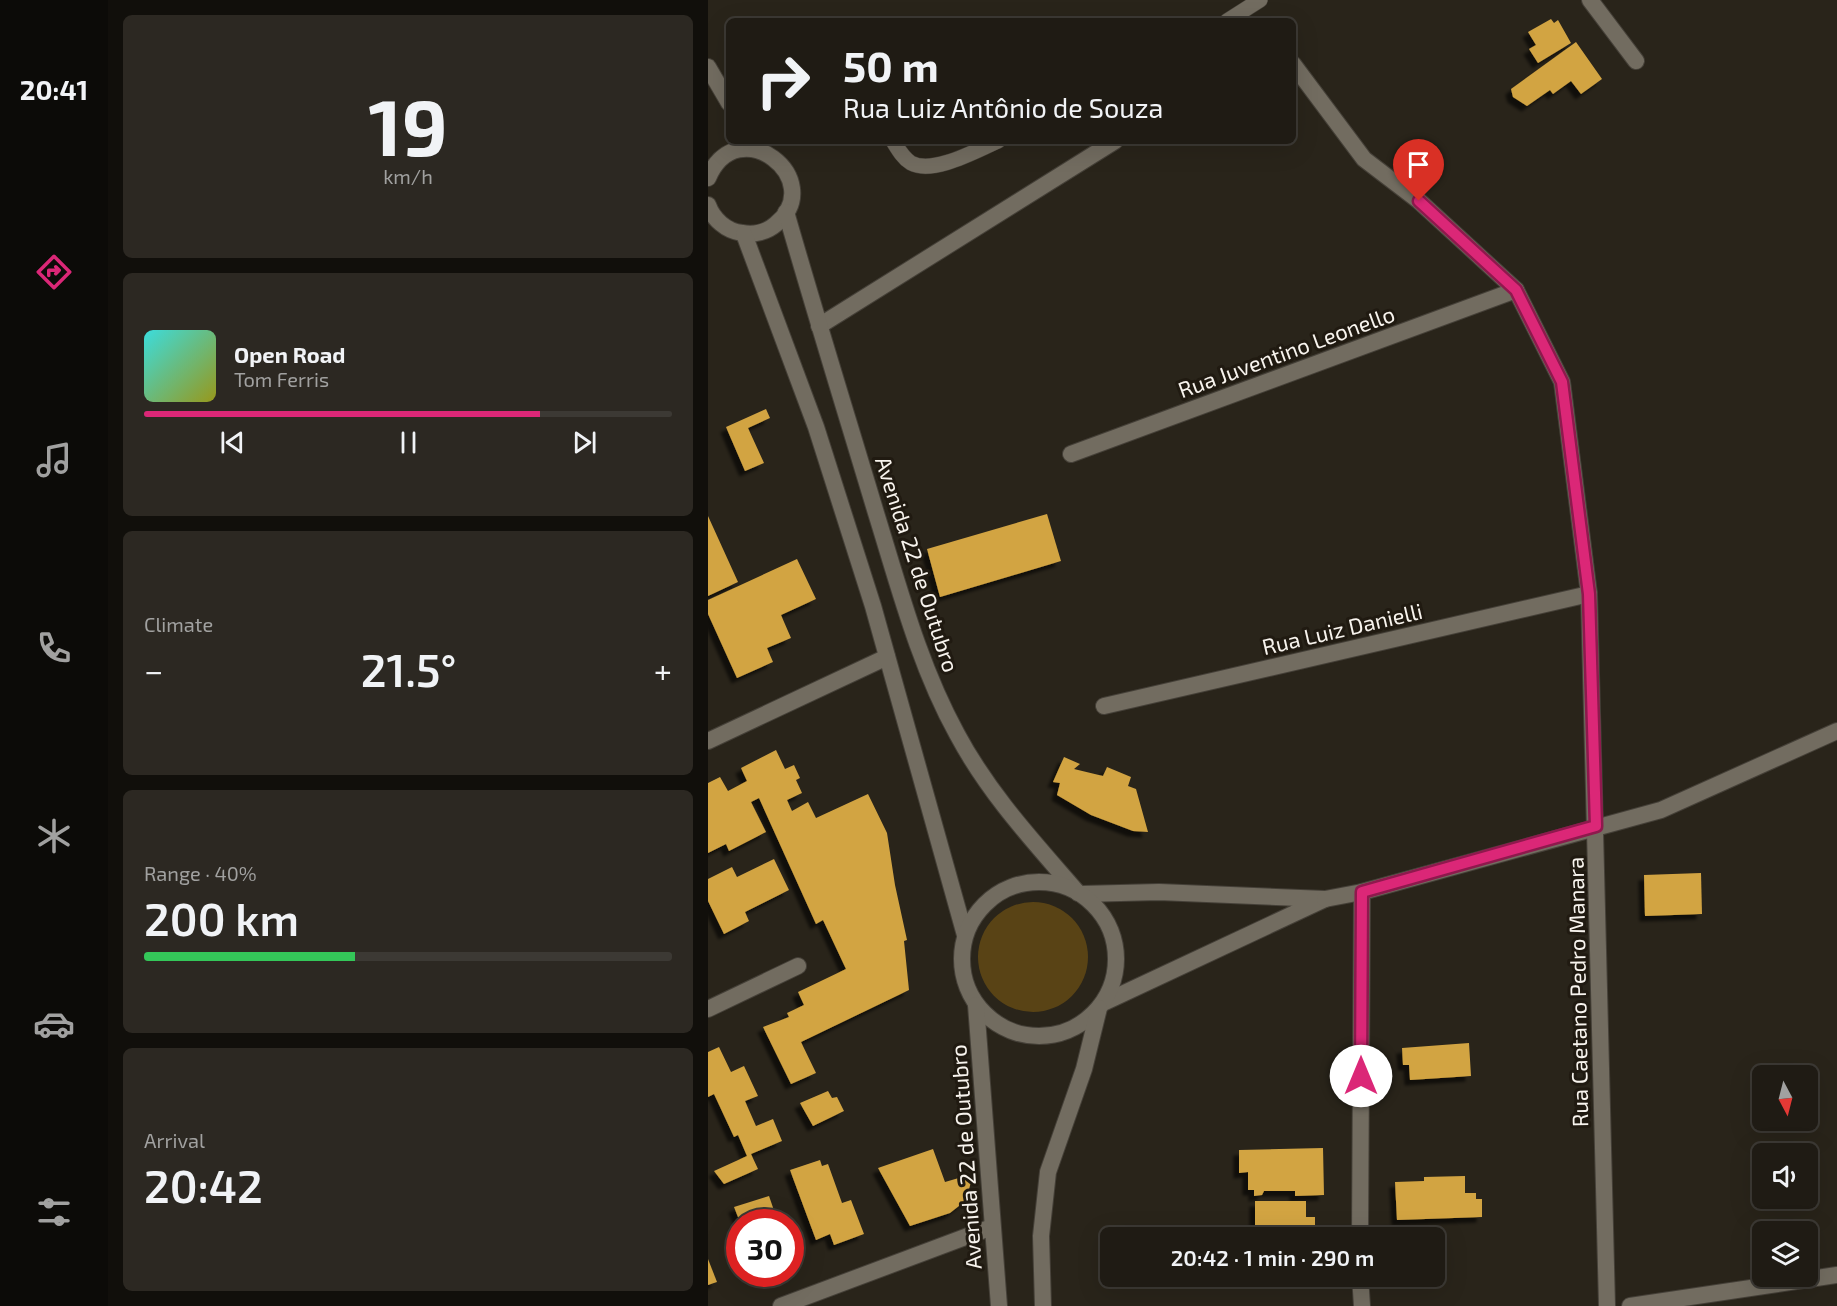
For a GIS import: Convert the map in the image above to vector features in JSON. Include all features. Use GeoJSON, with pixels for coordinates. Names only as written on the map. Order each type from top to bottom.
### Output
{"type":"FeatureCollection","features":[{"type":"Feature","properties":{"kind":"street"},"geometry":{"type":"LineString","coordinates":[[1590,0],[1636,61]]}},
{"type":"Feature","properties":{"kind":"street"},"geometry":{"type":"LineString","coordinates":[[708,67],[726,98]]}},
{"type":"Feature","properties":{"kind":"street","name":"Rua Caetano Pedro Manara"},"geometry":{"type":"LineString","coordinates":[[1296,68],[1364,159],[1419,201],[1516,290],[1562,382],[1589,594],[1607,1306]]}},
{"type":"Feature","properties":{"kind":"street"},"geometry":{"type":"LineString","coordinates":[[819,326],[1110,144]]}},
{"type":"Feature","properties":{"kind":"street","name":"Avenida 22 de Outubro"},"geometry":{"type":"LineString","coordinates":[[710,169],[736,150],[754,145],[776,159],[789,176],[792,191],[786,213],[903,600],[931,680],[956,733],[982,777],[1005,808],[1079,893]]}},
{"type":"Feature","properties":{"kind":"street"},"geometry":{"type":"LineString","coordinates":[[709,209],[728,229],[744,234],[772,227],[786,213]]}},
{"type":"Feature","properties":{"kind":"street"},"geometry":{"type":"LineString","coordinates":[[744,234],[816,427],[873,606],[964,935]]}},
{"type":"Feature","properties":{"kind":"street","name":"Rua Juventino Leonello"},"geometry":{"type":"LineString","coordinates":[[1071,454],[1516,290]]}},
{"type":"Feature","properties":{"kind":"street","name":"Rua Luiz Danielli"},"geometry":{"type":"LineString","coordinates":[[1104,706],[1589,594]]}},
{"type":"Feature","properties":{"kind":"street"},"geometry":{"type":"LineString","coordinates":[[708,741],[887,657]]}},
{"type":"Feature","properties":{"kind":"street"},"geometry":{"type":"LineString","coordinates":[[1079,893],[1159,892],[1325,899],[1362,892],[1661,810],[1836,735]]}},
{"type":"Feature","properties":{"kind":"street"},"geometry":{"type":"LineString","coordinates":[[1043,1306],[1041,1236],[1048,1172],[1084,1069],[1101,1006],[1115,975],[1115,946],[1105,919],[1093,904],[1079,893],[1065,887],[1038,882],[1011,887],[999,893],[977,911],[964,935],[961,950],[963,979],[976,1005],[989,1019],[1005,1029],[1017,1034],[1043,1037],[1068,1031],[1090,1017],[1101,1006],[1325,899]]}},
{"type":"Feature","properties":{"kind":"street"},"geometry":{"type":"LineString","coordinates":[[1360,1227],[1362,892]]}},
{"type":"Feature","properties":{"kind":"street"},"geometry":{"type":"LineString","coordinates":[[708,1010],[798,966]]}},
{"type":"Feature","properties":{"kind":"street","name":"Avenida 22 de Outubro"},"geometry":{"type":"LineString","coordinates":[[976,1005],[999,1306]]}},
{"type":"Feature","properties":{"kind":"street"},"geometry":{"type":"LineString","coordinates":[[781,1306],[992,1227]]}},
{"type":"Feature","properties":{"kind":"street"},"geometry":{"type":"LineString","coordinates":[[1630,1306],[1837,1275]]}},
{"type":"Feature","properties":{"kind":"street"},"geometry":{"type":"LineString","coordinates":[[1361,1287],[1362,1306]]}},
{"type":"Feature","properties":{"kind":"lane"},"geometry":{"type":"LineString","coordinates":[[1232,18],[1260,0]]}},
{"type":"Feature","properties":{"kind":"lane"},"geometry":{"type":"LineString","coordinates":[[895,144],[905,158],[912,163],[925,166],[942,164],[991,144]]}},
{"type":"Feature","properties":{"kind":"shaded area"},"geometry":{"type":"Polygon","coordinates":[[[1033,902],[1054,906],[1072,918],[1084,936],[1088,957],[1084,978],[1072,996],[1054,1008],[1033,1012],[1012,1008],[994,996],[982,978],[978,957],[982,936],[994,918],[1012,906],[1033,902]]]}},
{"type":"Feature","properties":{"kind":"building"},"geometry":{"type":"Polygon","coordinates":[[[1551,19],[1554,23],[1558,20],[1571,43],[1538,63],[1529,49],[1536,45],[1528,32],[1551,19]]]}},
{"type":"Feature","properties":{"kind":"building"},"geometry":{"type":"Polygon","coordinates":[[[1576,42],[1602,79],[1581,94],[1571,81],[1553,94],[1550,90],[1527,106],[1513,97],[1511,89],[1576,42]]]}},
{"type":"Feature","properties":{"kind":"building"},"geometry":{"type":"Polygon","coordinates":[[[766,409],[770,418],[748,428],[764,463],[745,471],[726,427],[766,409]]]}},
{"type":"Feature","properties":{"kind":"building"},"geometry":{"type":"Polygon","coordinates":[[[1047,514],[1061,561],[940,597],[927,549],[1047,514]]]}},
{"type":"Feature","properties":{"kind":"building"},"geometry":{"type":"Polygon","coordinates":[[[708,516],[738,582],[708,596],[708,516]]]}},
{"type":"Feature","properties":{"kind":"building"},"geometry":{"type":"Polygon","coordinates":[[[797,559],[816,599],[781,615],[791,638],[767,648],[773,662],[737,678],[708,614],[708,600],[797,559]]]}},
{"type":"Feature","properties":{"kind":"building"},"geometry":{"type":"Polygon","coordinates":[[[776,750],[785,769],[794,765],[800,778],[796,780],[802,793],[787,800],[792,811],[808,802],[816,818],[868,794],[887,833],[907,940],[904,941],[909,990],[801,1042],[816,1073],[791,1084],[763,1027],[789,1017],[787,1013],[804,1005],[798,992],[846,969],[823,920],[816,924],[759,798],[751,802],[766,832],[729,851],[726,844],[708,853],[708,783],[720,777],[728,791],[747,781],[741,768],[776,750]]]}},
{"type":"Feature","properties":{"kind":"building"},"geometry":{"type":"Polygon","coordinates":[[[1064,757],[1080,764],[1074,769],[1103,776],[1107,767],[1131,777],[1128,786],[1136,789],[1148,832],[1133,831],[1091,815],[1057,795],[1060,783],[1053,782],[1064,757]]]}},
{"type":"Feature","properties":{"kind":"building"},"geometry":{"type":"Polygon","coordinates":[[[774,859],[789,890],[745,912],[749,921],[724,934],[708,901],[708,879],[732,867],[737,877],[774,859]]]}},
{"type":"Feature","properties":{"kind":"building"},"geometry":{"type":"Polygon","coordinates":[[[1701,873],[1702,914],[1645,916],[1644,875],[1701,873]]]}},
{"type":"Feature","properties":{"kind":"building"},"geometry":{"type":"Polygon","coordinates":[[[1469,1043],[1471,1076],[1410,1080],[1409,1065],[1403,1065],[1402,1048],[1469,1043]]]}},
{"type":"Feature","properties":{"kind":"building"},"geometry":{"type":"Polygon","coordinates":[[[719,1047],[731,1072],[744,1066],[758,1096],[745,1101],[756,1126],[773,1119],[782,1141],[751,1154],[758,1169],[724,1184],[714,1171],[747,1156],[738,1135],[734,1137],[714,1094],[708,1097],[708,1052],[719,1047]]]}},
{"type":"Feature","properties":{"kind":"building"},"geometry":{"type":"Polygon","coordinates":[[[828,1091],[832,1098],[837,1097],[844,1111],[813,1126],[800,1103],[828,1091]]]}},
{"type":"Feature","properties":{"kind":"building"},"geometry":{"type":"Polygon","coordinates":[[[1323,1148],[1324,1195],[1295,1196],[1295,1191],[1264,1191],[1262,1195],[1254,1196],[1254,1190],[1248,1190],[1248,1172],[1239,1173],[1239,1150],[1323,1148]]]}},
{"type":"Feature","properties":{"kind":"building"},"geometry":{"type":"Polygon","coordinates":[[[933,1149],[945,1182],[969,1175],[971,1182],[968,1193],[964,1202],[950,1213],[910,1226],[878,1168],[933,1149]]]}},
{"type":"Feature","properties":{"kind":"building"},"geometry":{"type":"Polygon","coordinates":[[[820,1160],[822,1166],[828,1164],[842,1203],[851,1200],[864,1234],[834,1245],[830,1234],[816,1240],[790,1170],[820,1160]]]}},
{"type":"Feature","properties":{"kind":"building"},"geometry":{"type":"Polygon","coordinates":[[[1465,1176],[1465,1193],[1476,1193],[1476,1199],[1482,1199],[1482,1217],[1397,1220],[1395,1182],[1424,1181],[1424,1177],[1465,1176]]]}},
{"type":"Feature","properties":{"kind":"building"},"geometry":{"type":"Polygon","coordinates":[[[769,1196],[774,1209],[735,1209],[734,1207],[769,1196]]]}},
{"type":"Feature","properties":{"kind":"building"},"geometry":{"type":"Polygon","coordinates":[[[1255,1201],[1306,1201],[1306,1217],[1315,1217],[1315,1227],[1255,1227],[1255,1201]]]}},
{"type":"Feature","properties":{"kind":"building"},"geometry":{"type":"Polygon","coordinates":[[[708,1259],[717,1282],[708,1285],[708,1259]]]}},
{"type":"Feature","properties":{"kind":"route"},"geometry":{"type":"LineString","coordinates":[[1361,1076],[1362,892],[1596,826],[1589,594],[1562,382],[1516,290],[1419,201]]}}]}
